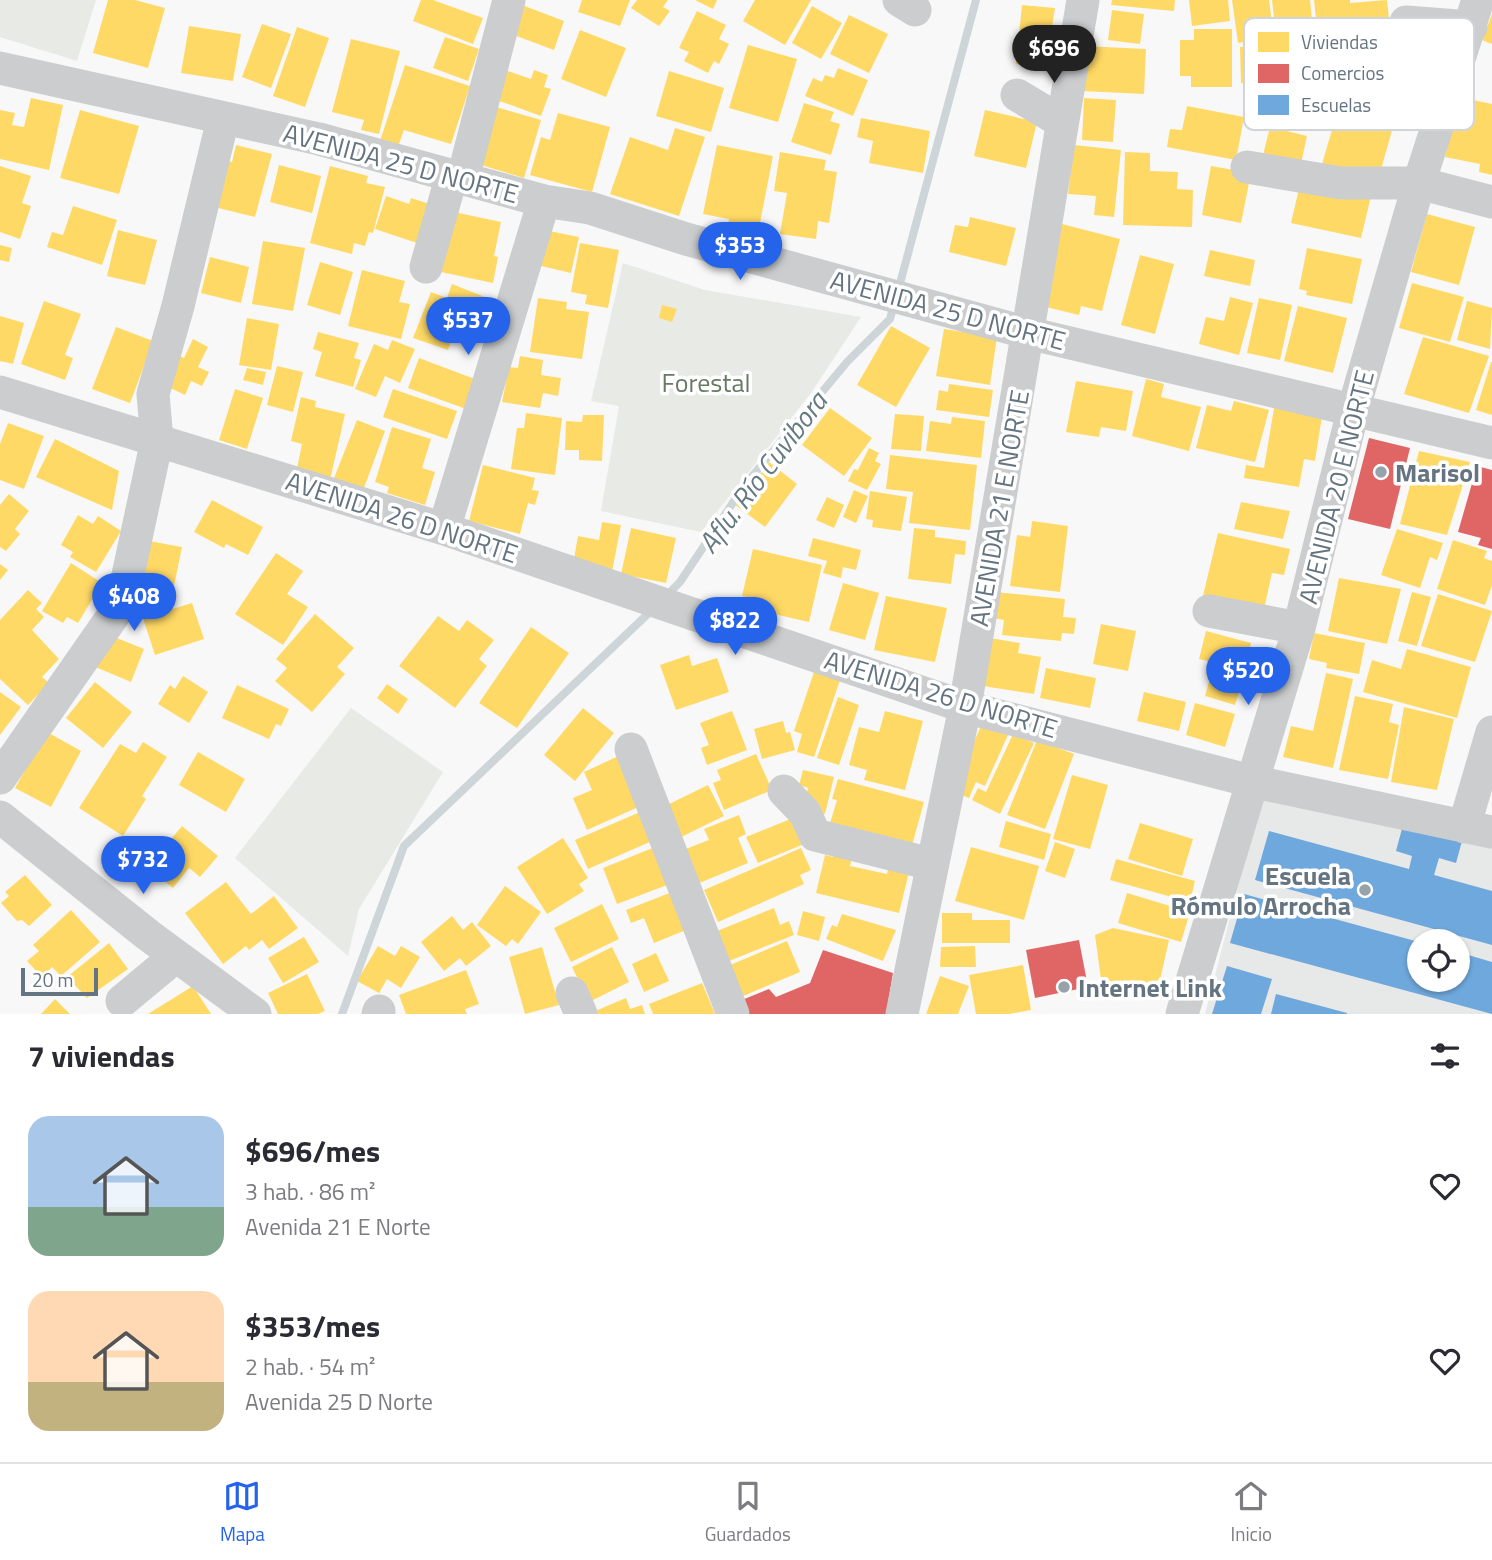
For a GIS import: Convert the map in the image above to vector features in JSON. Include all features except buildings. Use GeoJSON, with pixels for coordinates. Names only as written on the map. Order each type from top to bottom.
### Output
{"type":"FeatureCollection","features":[{"type":"Feature","properties":{"kind":"street"},"geometry":{"type":"LineString","coordinates":[[426,267],[457,177],[509,0]]}},
{"type":"Feature","properties":{"kind":"street","name":"AVENIDA 21 E NORTE"},"geometry":{"type":"LineString","coordinates":[[902,1014],[965,707],[1083,0]]}},
{"type":"Feature","properties":{"kind":"street"},"geometry":{"type":"LineString","coordinates":[[1425,18],[1468,9]]}},
{"type":"Feature","properties":{"kind":"street","name":"AVENIDA 25 D NORTE"},"geometry":{"type":"LineString","coordinates":[[0,68],[319,139],[544,201],[590,208],[686,239],[1028,333],[1492,443]]}},
{"type":"Feature","properties":{"kind":"street"},"geometry":{"type":"LineString","coordinates":[[1017,95],[1062,122]]}},
{"type":"Feature","properties":{"kind":"street"},"geometry":{"type":"LineString","coordinates":[[0,778],[122,603],[158,440],[153,394],[178,306],[223,119]]}},
{"type":"Feature","properties":{"kind":"street","name":"AVENIDA 20 E NORTE"},"geometry":{"type":"LineString","coordinates":[[1182,1014],[1300,628],[1353,411],[1434,130]]}},
{"type":"Feature","properties":{"kind":"street"},"geometry":{"type":"LineString","coordinates":[[1247,167],[1341,183],[1419,183],[1492,202]]}},
{"type":"Feature","properties":{"kind":"street"},"geometry":{"type":"LineString","coordinates":[[444,529],[544,201]]}},
{"type":"Feature","properties":{"kind":"street","name":"AVENIDA 26 D NORTE"},"geometry":{"type":"LineString","coordinates":[[0,392],[444,529],[965,707],[1255,782],[1478,830]]}},
{"type":"Feature","properties":{"kind":"street"},"geometry":{"type":"LineString","coordinates":[[1209,611],[1300,628]]}},
{"type":"Feature","properties":{"kind":"street"},"geometry":{"type":"LineString","coordinates":[[1478,830],[1492,732]]}},
{"type":"Feature","properties":{"kind":"street"},"geometry":{"type":"LineString","coordinates":[[631,749],[733,1014]]}},
{"type":"Feature","properties":{"kind":"street"},"geometry":{"type":"LineString","coordinates":[[785,791],[805,813],[815,835],[931,864]]}},
{"type":"Feature","properties":{"kind":"street"},"geometry":{"type":"LineString","coordinates":[[0,817],[176,956],[256,1014]]}},
{"type":"Feature","properties":{"kind":"street"},"geometry":{"type":"LineString","coordinates":[[122,1000],[176,956]]}},
{"type":"Feature","properties":{"kind":"shaded area","name":"Escuela Rómulo Arrocha"},"geometry":{"type":"Polygon","coordinates":[[[1263,790],[1492,838],[1492,1014],[1205,1014],[1263,790]]]}},
{"type":"Feature","properties":{"kind":"green space"},"geometry":{"type":"Polygon","coordinates":[[[0,0],[96,0],[77,61],[0,37],[0,0]]]}},
{"type":"Feature","properties":{"kind":"green space","name":"Forestal"},"geometry":{"type":"Polygon","coordinates":[[[623,263],[705,290],[861,317],[811,393],[701,532],[601,511],[619,406],[591,401],[623,263]]]}},
{"type":"Feature","properties":{"kind":"green space"},"geometry":{"type":"Polygon","coordinates":[[[351,708],[443,772],[359,909],[348,956],[235,858],[351,708]]]}},
{"type":"Feature","properties":{"kind":"waterway","name":"Aflu. Río Cuvibora"},"geometry":{"type":"LineString","coordinates":[[898,291],[976,0]]}},
{"type":"Feature","properties":{"kind":"waterway","name":"Aflu. Río Cuvibora"},"geometry":{"type":"LineString","coordinates":[[667,595],[680,582],[744,486],[847,362],[890,319],[894,304]]}},
{"type":"Feature","properties":{"kind":"waterway","name":"Aflu. Río Cuvibora"},"geometry":{"type":"LineString","coordinates":[[342,1014],[404,846],[653,609]]}},
{"type":"Feature","properties":{"kind":"place","name":"Marisol"},"geometry":{"type":"Point","coordinates":[1381,472]}},
{"type":"Feature","properties":{"kind":"place","name":"Escuela Rómulo Arrocha"},"geometry":{"type":"Point","coordinates":[1365,890]}},
{"type":"Feature","properties":{"kind":"place","name":"Internet Link"},"geometry":{"type":"Point","coordinates":[1064,987]}}]}
